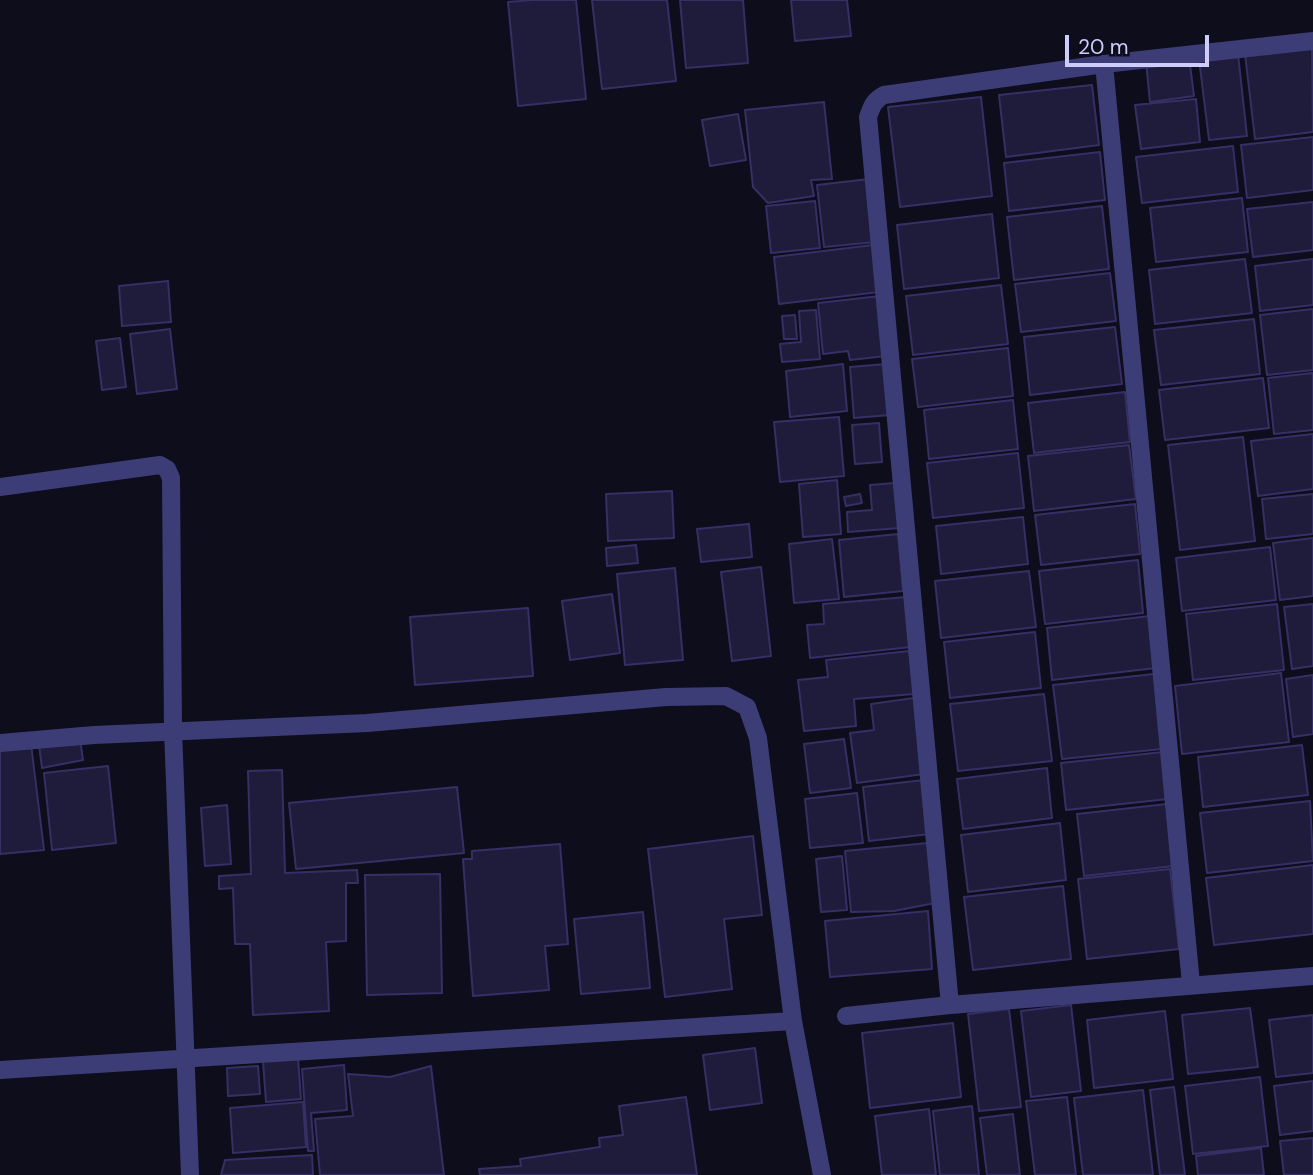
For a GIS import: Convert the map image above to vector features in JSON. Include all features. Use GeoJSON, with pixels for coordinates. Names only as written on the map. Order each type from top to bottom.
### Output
{"type":"FeatureCollection","features":[{"type":"Feature","properties":{"kind":"street"},"geometry":{"type":"LineString","coordinates":[[950,1005],[868,117],[874,100],[884,95],[1104,64],[1313,41]]}},
{"type":"Feature","properties":{"kind":"street"},"geometry":{"type":"LineString","coordinates":[[1104,64],[1191,984]]}},
{"type":"Feature","properties":{"kind":"street"},"geometry":{"type":"LineString","coordinates":[[0,486],[160,465],[167,469],[171,478],[173,730],[190,1175]]}},
{"type":"Feature","properties":{"kind":"street"},"geometry":{"type":"LineString","coordinates":[[0,743],[173,730],[367,723],[667,696],[726,696],[747,707],[758,738],[793,1021],[822,1175]]}},
{"type":"Feature","properties":{"kind":"street"},"geometry":{"type":"LineString","coordinates":[[846,1016],[1191,984],[1313,976]]}},
{"type":"Feature","properties":{"kind":"street"},"geometry":{"type":"LineString","coordinates":[[0,1070],[793,1021]]}},
{"type":"Feature","properties":{"kind":"building"},"geometry":{"type":"Polygon","coordinates":[[[576,0],[586,99],[518,106],[508,2],[576,0]]]}},
{"type":"Feature","properties":{"kind":"building"},"geometry":{"type":"Polygon","coordinates":[[[592,0],[667,0],[676,81],[602,89],[592,0]]]}},
{"type":"Feature","properties":{"kind":"building"},"geometry":{"type":"Polygon","coordinates":[[[680,0],[743,0],[748,63],[686,68],[680,0]]]}},
{"type":"Feature","properties":{"kind":"building"},"geometry":{"type":"Polygon","coordinates":[[[791,0],[847,0],[851,36],[795,41],[791,0]]]}},
{"type":"Feature","properties":{"kind":"building"},"geometry":{"type":"Polygon","coordinates":[[[1312,46],[1313,132],[1255,139],[1245,54],[1312,46]]]}},
{"type":"Feature","properties":{"kind":"building"},"geometry":{"type":"Polygon","coordinates":[[[1238,54],[1247,136],[1209,140],[1199,59],[1238,54]]]}},
{"type":"Feature","properties":{"kind":"building"},"geometry":{"type":"Polygon","coordinates":[[[1189,57],[1194,96],[1150,102],[1146,62],[1189,57]]]}},
{"type":"Feature","properties":{"kind":"building"},"geometry":{"type":"Polygon","coordinates":[[[1092,85],[1099,145],[1006,157],[999,95],[1092,85]]]}},
{"type":"Feature","properties":{"kind":"building"},"geometry":{"type":"Polygon","coordinates":[[[981,97],[992,196],[900,207],[888,107],[981,97]]]}},
{"type":"Feature","properties":{"kind":"building"},"geometry":{"type":"Polygon","coordinates":[[[1196,99],[1200,142],[1141,149],[1135,105],[1196,99]]]}},
{"type":"Feature","properties":{"kind":"building"},"geometry":{"type":"Polygon","coordinates":[[[824,102],[832,179],[811,180],[814,196],[768,203],[753,187],[745,110],[824,102]]]}},
{"type":"Feature","properties":{"kind":"building"},"geometry":{"type":"Polygon","coordinates":[[[738,114],[746,160],[710,166],[702,120],[738,114]]]}},
{"type":"Feature","properties":{"kind":"building"},"geometry":{"type":"Polygon","coordinates":[[[1313,137],[1313,190],[1247,198],[1241,145],[1313,137]]]}},
{"type":"Feature","properties":{"kind":"building"},"geometry":{"type":"Polygon","coordinates":[[[1233,146],[1238,192],[1142,203],[1136,157],[1233,146]]]}},
{"type":"Feature","properties":{"kind":"building"},"geometry":{"type":"Polygon","coordinates":[[[1100,152],[1105,200],[1009,211],[1004,163],[1100,152]]]}},
{"type":"Feature","properties":{"kind":"building"},"geometry":{"type":"Polygon","coordinates":[[[869,179],[876,242],[824,247],[817,185],[869,179]]]}},
{"type":"Feature","properties":{"kind":"building"},"geometry":{"type":"Polygon","coordinates":[[[1242,198],[1248,252],[1156,262],[1150,208],[1242,198]]]}},
{"type":"Feature","properties":{"kind":"building"},"geometry":{"type":"Polygon","coordinates":[[[815,201],[820,248],[771,253],[766,206],[815,201]]]}},
{"type":"Feature","properties":{"kind":"building"},"geometry":{"type":"Polygon","coordinates":[[[1313,202],[1313,250],[1253,257],[1247,209],[1313,202]]]}},
{"type":"Feature","properties":{"kind":"building"},"geometry":{"type":"Polygon","coordinates":[[[1102,206],[1109,269],[1014,280],[1007,217],[1102,206]]]}},
{"type":"Feature","properties":{"kind":"building"},"geometry":{"type":"Polygon","coordinates":[[[992,214],[999,278],[904,289],[897,225],[992,214]]]}},
{"type":"Feature","properties":{"kind":"building"},"geometry":{"type":"Polygon","coordinates":[[[873,245],[879,292],[779,304],[774,257],[873,245]]]}},
{"type":"Feature","properties":{"kind":"building"},"geometry":{"type":"Polygon","coordinates":[[[1245,259],[1252,313],[1155,324],[1149,270],[1245,259]]]}},
{"type":"Feature","properties":{"kind":"building"},"geometry":{"type":"Polygon","coordinates":[[[1313,259],[1313,305],[1260,311],[1255,266],[1313,259]]]}},
{"type":"Feature","properties":{"kind":"building"},"geometry":{"type":"Polygon","coordinates":[[[1110,273],[1116,321],[1021,332],[1015,284],[1110,273]]]}},
{"type":"Feature","properties":{"kind":"building"},"geometry":{"type":"Polygon","coordinates":[[[168,281],[171,322],[122,326],[119,286],[168,281]]]}},
{"type":"Feature","properties":{"kind":"building"},"geometry":{"type":"Polygon","coordinates":[[[1001,285],[1008,344],[913,355],[906,296],[1001,285]]]}},
{"type":"Feature","properties":{"kind":"building"},"geometry":{"type":"Polygon","coordinates":[[[880,296],[886,356],[850,360],[848,351],[823,354],[818,303],[880,296]]]}},
{"type":"Feature","properties":{"kind":"building"},"geometry":{"type":"Polygon","coordinates":[[[1313,309],[1313,370],[1267,375],[1260,315],[1313,309]]]}},
{"type":"Feature","properties":{"kind":"building"},"geometry":{"type":"Polygon","coordinates":[[[816,310],[820,359],[782,362],[780,344],[801,342],[799,311],[816,310]]]}},
{"type":"Feature","properties":{"kind":"building"},"geometry":{"type":"Polygon","coordinates":[[[795,315],[797,339],[784,339],[782,316],[795,315]]]}},
{"type":"Feature","properties":{"kind":"building"},"geometry":{"type":"Polygon","coordinates":[[[1254,319],[1260,374],[1161,385],[1154,330],[1254,319]]]}},
{"type":"Feature","properties":{"kind":"building"},"geometry":{"type":"Polygon","coordinates":[[[1115,327],[1122,384],[1030,395],[1024,337],[1115,327]]]}},
{"type":"Feature","properties":{"kind":"building"},"geometry":{"type":"Polygon","coordinates":[[[170,329],[177,389],[137,394],[130,334],[170,329]]]}},
{"type":"Feature","properties":{"kind":"building"},"geometry":{"type":"Polygon","coordinates":[[[120,338],[126,387],[102,390],[96,341],[120,338]]]}},
{"type":"Feature","properties":{"kind":"building"},"geometry":{"type":"Polygon","coordinates":[[[1008,348],[1013,396],[918,407],[912,359],[1008,348]]]}},
{"type":"Feature","properties":{"kind":"building"},"geometry":{"type":"Polygon","coordinates":[[[843,364],[847,411],[790,417],[786,371],[843,364]]]}},
{"type":"Feature","properties":{"kind":"building"},"geometry":{"type":"Polygon","coordinates":[[[886,364],[890,415],[854,418],[850,367],[886,364]]]}},
{"type":"Feature","properties":{"kind":"building"},"geometry":{"type":"Polygon","coordinates":[[[1313,373],[1313,430],[1274,434],[1268,378],[1313,373]]]}},
{"type":"Feature","properties":{"kind":"building"},"geometry":{"type":"Polygon","coordinates":[[[1263,378],[1269,428],[1165,440],[1159,390],[1263,378]]]}},
{"type":"Feature","properties":{"kind":"building"},"geometry":{"type":"Polygon","coordinates":[[[1125,392],[1130,442],[1034,453],[1028,403],[1125,392]]]}},
{"type":"Feature","properties":{"kind":"building"},"geometry":{"type":"Polygon","coordinates":[[[1013,400],[1018,449],[929,459],[924,410],[1013,400]]]}},
{"type":"Feature","properties":{"kind":"building"},"geometry":{"type":"Polygon","coordinates":[[[839,417],[844,476],[780,482],[774,422],[839,417]]]}},
{"type":"Feature","properties":{"kind":"building"},"geometry":{"type":"Polygon","coordinates":[[[879,423],[882,462],[855,464],[852,425],[879,423]]]}},
{"type":"Feature","properties":{"kind":"building"},"geometry":{"type":"Polygon","coordinates":[[[1313,434],[1313,489],[1258,496],[1251,441],[1313,434]]]}},
{"type":"Feature","properties":{"kind":"building"},"geometry":{"type":"Polygon","coordinates":[[[1243,437],[1255,541],[1180,550],[1168,445],[1243,437]]]}},
{"type":"Feature","properties":{"kind":"building"},"geometry":{"type":"Polygon","coordinates":[[[1129,445],[1136,499],[1034,511],[1028,456],[1129,445]]]}},
{"type":"Feature","properties":{"kind":"building"},"geometry":{"type":"Polygon","coordinates":[[[1018,453],[1024,508],[933,518],[927,463],[1018,453]]]}},
{"type":"Feature","properties":{"kind":"building"},"geometry":{"type":"Polygon","coordinates":[[[837,480],[841,534],[803,537],[799,484],[837,480]]]}},
{"type":"Feature","properties":{"kind":"building"},"geometry":{"type":"Polygon","coordinates":[[[895,483],[900,528],[848,532],[847,512],[872,510],[870,485],[895,483]]]}},
{"type":"Feature","properties":{"kind":"building"},"geometry":{"type":"Polygon","coordinates":[[[672,491],[674,538],[608,541],[606,494],[672,491]]]}},
{"type":"Feature","properties":{"kind":"building"},"geometry":{"type":"Polygon","coordinates":[[[860,494],[862,503],[846,506],[844,497],[860,494]]]}},
{"type":"Feature","properties":{"kind":"building"},"geometry":{"type":"Polygon","coordinates":[[[1313,494],[1313,534],[1266,539],[1262,499],[1313,494]]]}},
{"type":"Feature","properties":{"kind":"building"},"geometry":{"type":"Polygon","coordinates":[[[1135,504],[1140,554],[1041,565],[1035,515],[1135,504]]]}},
{"type":"Feature","properties":{"kind":"building"},"geometry":{"type":"Polygon","coordinates":[[[1023,517],[1028,564],[941,574],[936,526],[1023,517]]]}},
{"type":"Feature","properties":{"kind":"building"},"geometry":{"type":"Polygon","coordinates":[[[749,524],[752,557],[701,562],[697,529],[749,524]]]}},
{"type":"Feature","properties":{"kind":"building"},"geometry":{"type":"Polygon","coordinates":[[[898,534],[903,591],[844,597],[839,540],[898,534]]]}},
{"type":"Feature","properties":{"kind":"building"},"geometry":{"type":"Polygon","coordinates":[[[1313,538],[1313,596],[1280,600],[1273,543],[1313,538]]]}},
{"type":"Feature","properties":{"kind":"building"},"geometry":{"type":"Polygon","coordinates":[[[832,539],[839,599],[794,603],[789,544],[832,539]]]}},
{"type":"Feature","properties":{"kind":"building"},"geometry":{"type":"Polygon","coordinates":[[[636,545],[638,563],[607,566],[606,548],[636,545]]]}},
{"type":"Feature","properties":{"kind":"building"},"geometry":{"type":"Polygon","coordinates":[[[1270,547],[1276,600],[1182,611],[1176,558],[1270,547]]]}},
{"type":"Feature","properties":{"kind":"building"},"geometry":{"type":"Polygon","coordinates":[[[1138,560],[1143,613],[1045,624],[1039,571],[1138,560]]]}},
{"type":"Feature","properties":{"kind":"building"},"geometry":{"type":"Polygon","coordinates":[[[761,567],[771,656],[732,661],[721,572],[761,567]]]}},
{"type":"Feature","properties":{"kind":"building"},"geometry":{"type":"Polygon","coordinates":[[[675,568],[683,660],[625,665],[617,574],[675,568]]]}},
{"type":"Feature","properties":{"kind":"building"},"geometry":{"type":"Polygon","coordinates":[[[1029,571],[1036,627],[941,638],[935,581],[1029,571]]]}},
{"type":"Feature","properties":{"kind":"building"},"geometry":{"type":"Polygon","coordinates":[[[612,594],[620,653],[570,660],[562,601],[612,594]]]}},
{"type":"Feature","properties":{"kind":"building"},"geometry":{"type":"Polygon","coordinates":[[[907,597],[911,647],[810,658],[807,625],[824,624],[823,604],[907,597]]]}},
{"type":"Feature","properties":{"kind":"building"},"geometry":{"type":"Polygon","coordinates":[[[1277,604],[1284,670],[1193,680],[1186,614],[1277,604]]]}},
{"type":"Feature","properties":{"kind":"building"},"geometry":{"type":"Polygon","coordinates":[[[1313,604],[1313,666],[1292,669],[1284,607],[1313,604]]]}},
{"type":"Feature","properties":{"kind":"building"},"geometry":{"type":"Polygon","coordinates":[[[528,608],[533,676],[415,685],[410,617],[528,608]]]}},
{"type":"Feature","properties":{"kind":"building"},"geometry":{"type":"Polygon","coordinates":[[[1150,616],[1156,668],[1052,680],[1047,628],[1150,616]]]}},
{"type":"Feature","properties":{"kind":"building"},"geometry":{"type":"Polygon","coordinates":[[[1035,632],[1041,688],[950,698],[944,642],[1035,632]]]}},
{"type":"Feature","properties":{"kind":"building"},"geometry":{"type":"Polygon","coordinates":[[[909,651],[914,694],[854,699],[856,726],[804,731],[798,680],[828,677],[826,660],[909,651]]]}},
{"type":"Feature","properties":{"kind":"building"},"geometry":{"type":"Polygon","coordinates":[[[1281,673],[1289,742],[1182,754],[1175,686],[1281,673]]]}},
{"type":"Feature","properties":{"kind":"building"},"geometry":{"type":"Polygon","coordinates":[[[1154,674],[1162,749],[1062,759],[1053,685],[1154,674]]]}},
{"type":"Feature","properties":{"kind":"building"},"geometry":{"type":"Polygon","coordinates":[[[1313,675],[1313,734],[1293,737],[1286,679],[1313,675]]]}},
{"type":"Feature","properties":{"kind":"building"},"geometry":{"type":"Polygon","coordinates":[[[1044,694],[1052,761],[958,771],[950,704],[1044,694]]]}},
{"type":"Feature","properties":{"kind":"building"},"geometry":{"type":"Polygon","coordinates":[[[914,698],[924,774],[857,783],[850,733],[874,730],[871,704],[914,698]]]}},
{"type":"Feature","properties":{"kind":"building"},"geometry":{"type":"Polygon","coordinates":[[[80,739],[83,760],[42,768],[39,745],[80,739]]]}},
{"type":"Feature","properties":{"kind":"building"},"geometry":{"type":"Polygon","coordinates":[[[844,739],[851,788],[810,793],[804,744],[844,739]]]}},
{"type":"Feature","properties":{"kind":"building"},"geometry":{"type":"Polygon","coordinates":[[[31,744],[44,850],[0,854],[0,747],[31,744]]]}},
{"type":"Feature","properties":{"kind":"building"},"geometry":{"type":"Polygon","coordinates":[[[1302,745],[1308,795],[1203,807],[1198,757],[1302,745]]]}},
{"type":"Feature","properties":{"kind":"building"},"geometry":{"type":"Polygon","coordinates":[[[1163,752],[1168,799],[1066,810],[1061,763],[1163,752]]]}},
{"type":"Feature","properties":{"kind":"building"},"geometry":{"type":"Polygon","coordinates":[[[108,766],[116,843],[52,850],[44,773],[108,766]]]}},
{"type":"Feature","properties":{"kind":"building"},"geometry":{"type":"Polygon","coordinates":[[[1047,768],[1052,818],[963,829],[957,779],[1047,768]]]}},
{"type":"Feature","properties":{"kind":"building"},"geometry":{"type":"Polygon","coordinates":[[[282,770],[285,873],[357,870],[358,883],[346,883],[346,941],[326,942],[329,1011],[253,1015],[250,944],[235,944],[233,888],[219,889],[219,876],[251,874],[248,771],[282,770]]]}},
{"type":"Feature","properties":{"kind":"building"},"geometry":{"type":"Polygon","coordinates":[[[924,780],[930,834],[869,841],[863,787],[924,780]]]}},
{"type":"Feature","properties":{"kind":"building"},"geometry":{"type":"Polygon","coordinates":[[[457,787],[464,853],[296,869],[289,803],[457,787]]]}},
{"type":"Feature","properties":{"kind":"building"},"geometry":{"type":"Polygon","coordinates":[[[857,793],[863,843],[810,848],[805,799],[857,793]]]}},
{"type":"Feature","properties":{"kind":"building"},"geometry":{"type":"Polygon","coordinates":[[[1310,801],[1313,861],[1207,873],[1200,813],[1310,801]]]}},
{"type":"Feature","properties":{"kind":"building"},"geometry":{"type":"Polygon","coordinates":[[[1167,804],[1174,866],[1084,876],[1077,814],[1167,804]]]}},
{"type":"Feature","properties":{"kind":"building"},"geometry":{"type":"Polygon","coordinates":[[[227,805],[231,864],[205,866],[201,808],[227,805]]]}},
{"type":"Feature","properties":{"kind":"building"},"geometry":{"type":"Polygon","coordinates":[[[1060,823],[1066,880],[968,892],[961,835],[1060,823]]]}},
{"type":"Feature","properties":{"kind":"building"},"geometry":{"type":"Polygon","coordinates":[[[753,836],[762,915],[724,919],[732,989],[665,997],[648,849],[753,836]]]}},
{"type":"Feature","properties":{"kind":"building"},"geometry":{"type":"Polygon","coordinates":[[[928,843],[935,903],[894,911],[851,912],[845,851],[928,843]]]}},
{"type":"Feature","properties":{"kind":"building"},"geometry":{"type":"Polygon","coordinates":[[[560,844],[568,944],[545,946],[549,990],[473,996],[463,859],[472,859],[472,851],[560,844]]]}},
{"type":"Feature","properties":{"kind":"building"},"geometry":{"type":"Polygon","coordinates":[[[842,856],[847,910],[821,912],[816,859],[842,856]]]}},
{"type":"Feature","properties":{"kind":"building"},"geometry":{"type":"Polygon","coordinates":[[[1313,865],[1313,934],[1214,945],[1206,878],[1313,865]]]}},
{"type":"Feature","properties":{"kind":"building"},"geometry":{"type":"Polygon","coordinates":[[[1170,869],[1179,949],[1087,959],[1078,879],[1170,869]]]}},
{"type":"Feature","properties":{"kind":"building"},"geometry":{"type":"Polygon","coordinates":[[[440,874],[442,993],[367,995],[365,875],[440,874]]]}},
{"type":"Feature","properties":{"kind":"building"},"geometry":{"type":"Polygon","coordinates":[[[1063,886],[1071,959],[973,970],[964,897],[1063,886]]]}},
{"type":"Feature","properties":{"kind":"building"},"geometry":{"type":"Polygon","coordinates":[[[928,911],[932,969],[830,977],[825,921],[928,911]]]}},
{"type":"Feature","properties":{"kind":"building"},"geometry":{"type":"Polygon","coordinates":[[[643,912],[650,988],[581,994],[574,919],[643,912]]]}},
{"type":"Feature","properties":{"kind":"building"},"geometry":{"type":"Polygon","coordinates":[[[1071,1005],[1081,1091],[1031,1097],[1021,1011],[1071,1005]]]}},
{"type":"Feature","properties":{"kind":"building"},"geometry":{"type":"Polygon","coordinates":[[[1250,1008],[1258,1067],[1188,1074],[1182,1015],[1250,1008]]]}},
{"type":"Feature","properties":{"kind":"building"},"geometry":{"type":"Polygon","coordinates":[[[1009,1009],[1021,1107],[979,1111],[968,1014],[1009,1009]]]}},
{"type":"Feature","properties":{"kind":"building"},"geometry":{"type":"Polygon","coordinates":[[[1165,1011],[1173,1079],[1094,1088],[1087,1020],[1165,1011]]]}},
{"type":"Feature","properties":{"kind":"building"},"geometry":{"type":"Polygon","coordinates":[[[1313,1015],[1313,1073],[1276,1077],[1269,1020],[1313,1015]]]}},
{"type":"Feature","properties":{"kind":"building"},"geometry":{"type":"Polygon","coordinates":[[[953,1023],[961,1097],[870,1108],[862,1033],[953,1023]]]}},
{"type":"Feature","properties":{"kind":"building"},"geometry":{"type":"Polygon","coordinates":[[[755,1048],[762,1103],[710,1110],[703,1055],[755,1048]]]}},
{"type":"Feature","properties":{"kind":"building"},"geometry":{"type":"Polygon","coordinates":[[[298,1058],[301,1099],[266,1102],[263,1061],[298,1058]]]}},
{"type":"Feature","properties":{"kind":"building"},"geometry":{"type":"Polygon","coordinates":[[[344,1065],[347,1110],[311,1113],[314,1151],[308,1151],[302,1069],[344,1065]]]}},
{"type":"Feature","properties":{"kind":"building"},"geometry":{"type":"Polygon","coordinates":[[[258,1066],[260,1094],[228,1096],[227,1068],[258,1066]]]}},
{"type":"Feature","properties":{"kind":"building"},"geometry":{"type":"Polygon","coordinates":[[[431,1066],[444,1175],[320,1175],[315,1119],[353,1116],[348,1074],[390,1077],[431,1066]]]}},
{"type":"Feature","properties":{"kind":"building"},"geometry":{"type":"Polygon","coordinates":[[[1260,1077],[1268,1146],[1193,1154],[1185,1086],[1260,1077]]]}},
{"type":"Feature","properties":{"kind":"building"},"geometry":{"type":"Polygon","coordinates":[[[1313,1081],[1313,1131],[1280,1135],[1274,1086],[1313,1081]]]}},
{"type":"Feature","properties":{"kind":"building"},"geometry":{"type":"Polygon","coordinates":[[[1174,1087],[1185,1175],[1160,1175],[1150,1090],[1174,1087]]]}},
{"type":"Feature","properties":{"kind":"building"},"geometry":{"type":"Polygon","coordinates":[[[1143,1090],[1153,1175],[1083,1175],[1074,1098],[1143,1090]]]}},
{"type":"Feature","properties":{"kind":"building"},"geometry":{"type":"Polygon","coordinates":[[[686,1097],[697,1175],[480,1175],[479,1169],[521,1166],[520,1159],[600,1147],[599,1138],[623,1135],[619,1106],[686,1097]]]}},
{"type":"Feature","properties":{"kind":"building"},"geometry":{"type":"Polygon","coordinates":[[[1067,1097],[1076,1175],[1035,1175],[1026,1101],[1067,1097]]]}},
{"type":"Feature","properties":{"kind":"building"},"geometry":{"type":"Polygon","coordinates":[[[303,1102],[306,1147],[233,1153],[230,1108],[303,1102]]]}},
{"type":"Feature","properties":{"kind":"building"},"geometry":{"type":"Polygon","coordinates":[[[972,1106],[979,1175],[940,1175],[933,1111],[972,1106]]]}},
{"type":"Feature","properties":{"kind":"building"},"geometry":{"type":"Polygon","coordinates":[[[929,1109],[936,1175],[882,1175],[875,1116],[929,1109]]]}},
{"type":"Feature","properties":{"kind":"building"},"geometry":{"type":"Polygon","coordinates":[[[1013,1114],[1020,1175],[987,1175],[980,1118],[1013,1114]]]}},
{"type":"Feature","properties":{"kind":"building"},"geometry":{"type":"Polygon","coordinates":[[[1313,1138],[1313,1175],[1284,1175],[1280,1141],[1313,1138]]]}},
{"type":"Feature","properties":{"kind":"building"},"geometry":{"type":"Polygon","coordinates":[[[1261,1148],[1264,1175],[1198,1175],[1196,1156],[1261,1148]]]}},
{"type":"Feature","properties":{"kind":"building"},"geometry":{"type":"Polygon","coordinates":[[[312,1155],[313,1175],[221,1175],[225,1160],[312,1155]]]}}]}
